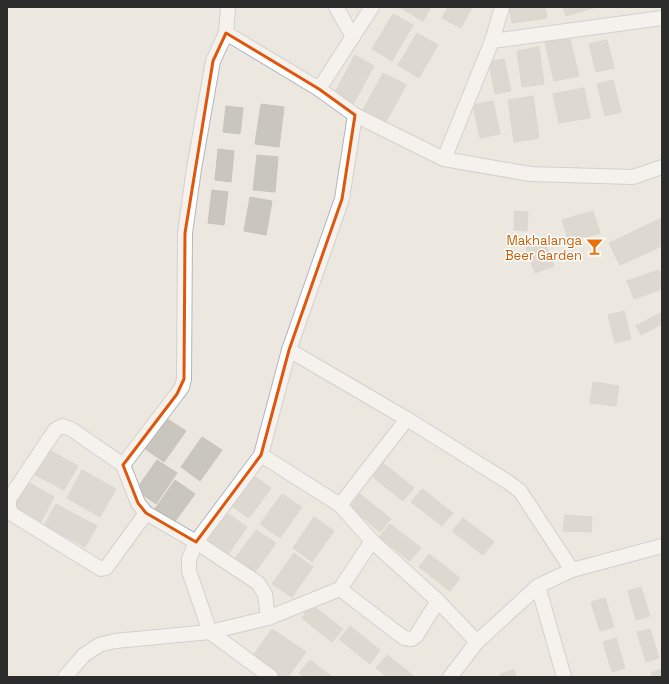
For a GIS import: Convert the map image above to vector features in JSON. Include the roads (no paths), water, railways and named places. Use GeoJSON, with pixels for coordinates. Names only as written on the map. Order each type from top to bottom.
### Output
{"type":"FeatureCollection","features":[{"type":"Feature","properties":{"kind":"street"},"geometry":{"type":"LineString","coordinates":[[123,466],[182,387],[184,379],[185,233],[194,169],[213,61],[226,33],[228,7]]}},
{"type":"Feature","properties":{"kind":"street"},"geometry":{"type":"LineString","coordinates":[[336,7],[353,36]]}},
{"type":"Feature","properties":{"kind":"street"},"geometry":{"type":"LineString","coordinates":[[319,89],[372,7]]}},
{"type":"Feature","properties":{"kind":"street"},"geometry":{"type":"LineString","coordinates":[[444,159],[492,41],[502,7]]}},
{"type":"Feature","properties":{"kind":"street"},"geometry":{"type":"LineString","coordinates":[[492,41],[662,18]]}},
{"type":"Feature","properties":{"kind":"street"},"geometry":{"type":"LineString","coordinates":[[226,33],[319,89],[354,115],[444,159],[530,174],[633,177],[662,167]]}},
{"type":"Feature","properties":{"kind":"street"},"geometry":{"type":"LineString","coordinates":[[271,677],[210,632],[189,570],[189,559],[196,542],[261,455],[289,350],[342,199],[354,115]]}},
{"type":"Feature","properties":{"kind":"street"},"geometry":{"type":"LineString","coordinates":[[289,350],[407,419],[520,491],[572,570]]}},
{"type":"Feature","properties":{"kind":"street"},"geometry":{"type":"LineString","coordinates":[[340,505],[407,419]]}},
{"type":"Feature","properties":{"kind":"street"},"geometry":{"type":"LineString","coordinates":[[146,512],[106,568],[100,569],[12,514],[9,508],[9,499],[55,430],[62,426],[70,429],[123,466],[138,503],[146,512],[196,542],[258,583],[265,594],[268,618]]}},
{"type":"Feature","properties":{"kind":"street"},"geometry":{"type":"LineString","coordinates":[[261,455],[340,505],[372,541],[438,601],[477,642]]}},
{"type":"Feature","properties":{"kind":"street"},"geometry":{"type":"LineString","coordinates":[[65,677],[84,655],[99,645],[114,641],[210,632],[268,618],[340,589],[372,541]]}},
{"type":"Feature","properties":{"kind":"street"},"geometry":{"type":"LineString","coordinates":[[450,677],[477,642],[538,586],[572,570],[662,546]]}},
{"type":"Feature","properties":{"kind":"street"},"geometry":{"type":"LineString","coordinates":[[538,586],[564,677]]}},
{"type":"Feature","properties":{"kind":"street"},"geometry":{"type":"LineString","coordinates":[[340,589],[404,638],[412,639],[416,636],[438,601]]}},
{"type":"Feature","properties":{"kind":"place","name":"Makhalanga Beer Garden"},"geometry":{"type":"Point","coordinates":[595,247]}}]}
